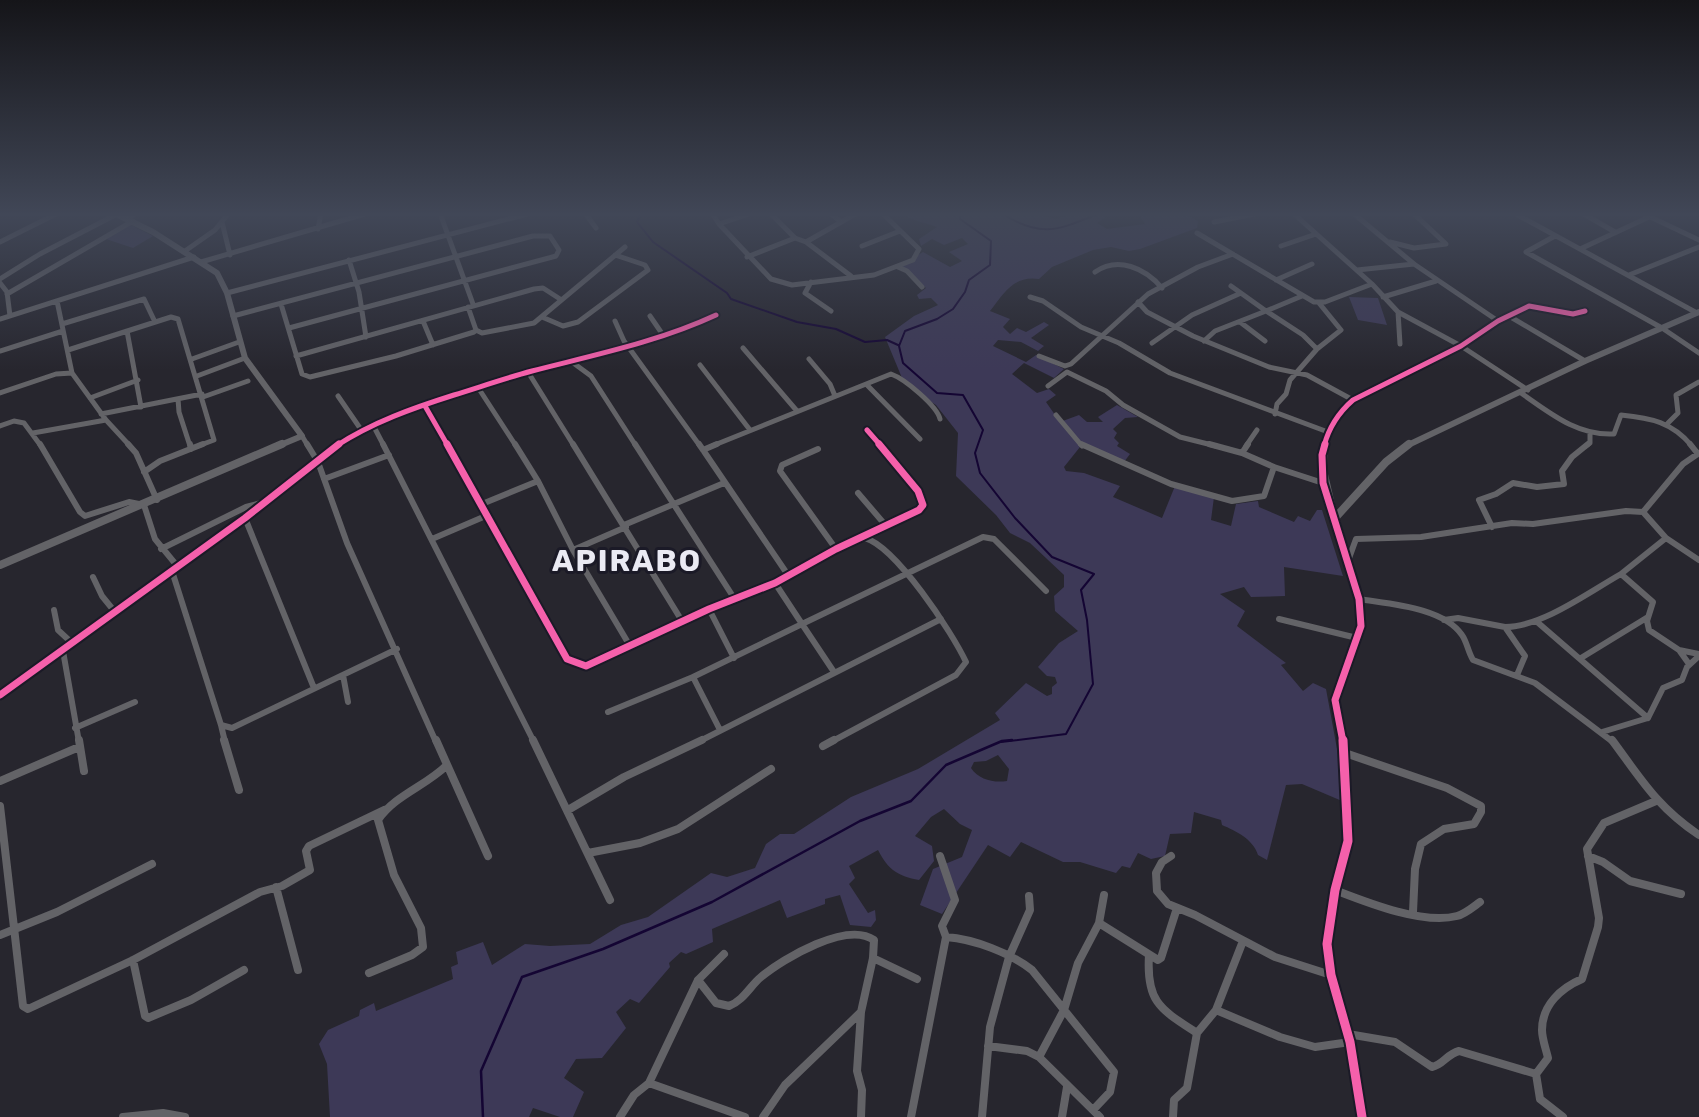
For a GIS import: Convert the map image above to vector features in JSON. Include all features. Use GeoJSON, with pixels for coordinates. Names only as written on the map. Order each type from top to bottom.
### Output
{"type":"FeatureCollection","features":[{"type":"Feature","properties":{"kind":"street"},"geometry":{"type":"LineString","coordinates":[[10,316],[5,287],[0,281],[24,265]]}},
{"type":"Feature","properties":{"kind":"street"},"geometry":{"type":"LineString","coordinates":[[7,294],[55,265]]}},
{"type":"Feature","properties":{"kind":"street"},"geometry":{"type":"LineString","coordinates":[[0,319],[169,265]]}},
{"type":"Feature","properties":{"kind":"street"},"geometry":{"type":"LineString","coordinates":[[206,265],[217,273],[227,293],[245,358],[318,462],[347,543],[488,856]]}},
{"type":"Feature","properties":{"kind":"street"},"geometry":{"type":"LineString","coordinates":[[227,293],[330,265]]}},
{"type":"Feature","properties":{"kind":"street"},"geometry":{"type":"LineString","coordinates":[[350,265],[362,308],[366,337]]}},
{"type":"Feature","properties":{"kind":"street"},"geometry":{"type":"LineString","coordinates":[[233,316],[425,265]]}},
{"type":"Feature","properties":{"kind":"street"},"geometry":{"type":"LineString","coordinates":[[457,265],[471,305],[476,330]]}},
{"type":"Feature","properties":{"kind":"street"},"geometry":{"type":"LineString","coordinates":[[289,328],[521,265]]}},
{"type":"Feature","properties":{"kind":"street"},"geometry":{"type":"LineString","coordinates":[[281,304],[302,374],[310,377],[433,345],[476,330],[482,333],[527,326],[542,317],[602,265]]}},
{"type":"Feature","properties":{"kind":"street"},"geometry":{"type":"LineString","coordinates":[[542,317],[563,326],[578,322],[648,270],[645,265]]}},
{"type":"Feature","properties":{"kind":"street"},"geometry":{"type":"LineString","coordinates":[[756,265],[771,279],[792,285],[874,275],[902,265]]}},
{"type":"Feature","properties":{"kind":"street"},"geometry":{"type":"LineString","coordinates":[[835,265],[852,277]]}},
{"type":"Feature","properties":{"kind":"street"},"geometry":{"type":"LineString","coordinates":[[1095,272],[1109,265]]}},
{"type":"Feature","properties":{"kind":"street"},"geometry":{"type":"LineString","coordinates":[[1124,265],[1155,281],[1161,288]]}},
{"type":"Feature","properties":{"kind":"street"},"geometry":{"type":"LineString","coordinates":[[1048,386],[1138,302],[1203,265]]}},
{"type":"Feature","properties":{"kind":"street"},"geometry":{"type":"LineString","coordinates":[[1251,265],[1319,303],[1341,330],[1317,349],[1290,380],[1286,394],[1276,404],[1275,414]]}},
{"type":"Feature","properties":{"kind":"street"},"geometry":{"type":"LineString","coordinates":[[1276,280],[1309,265]]}},
{"type":"Feature","properties":{"kind":"street"},"geometry":{"type":"LineString","coordinates":[[1351,265],[1398,312],[1461,346],[1575,428],[1590,434],[1615,434],[1621,415],[1668,423],[1678,428],[1698,454],[1691,457],[1663,486],[1643,512]]}},
{"type":"Feature","properties":{"kind":"street"},"geometry":{"type":"LineString","coordinates":[[1356,270],[1403,265]]}},
{"type":"Feature","properties":{"kind":"street"},"geometry":{"type":"LineString","coordinates":[[1415,265],[1498,321]]}},
{"type":"Feature","properties":{"kind":"street"},"geometry":{"type":"LineString","coordinates":[[1546,265],[1662,328],[1699,353]]}},
{"type":"Feature","properties":{"kind":"street"},"geometry":{"type":"LineString","coordinates":[[1610,265],[1698,312]]}},
{"type":"Feature","properties":{"kind":"street"},"geometry":{"type":"LineString","coordinates":[[1629,275],[1654,265]]}},
{"type":"Feature","properties":{"kind":"street"},"geometry":{"type":"LineString","coordinates":[[898,267],[907,271],[922,287]]}},
{"type":"Feature","properties":{"kind":"street"},"geometry":{"type":"LineString","coordinates":[[840,269],[841,277]]}},
{"type":"Feature","properties":{"kind":"street"},"geometry":{"type":"LineString","coordinates":[[812,281],[807,285],[805,293],[822,308],[831,311]]}},
{"type":"Feature","properties":{"kind":"street"},"geometry":{"type":"LineString","coordinates":[[1383,297],[1436,281]]}},
{"type":"Feature","properties":{"kind":"street"},"geometry":{"type":"LineString","coordinates":[[1319,303],[1372,284]]}},
{"type":"Feature","properties":{"kind":"street"},"geometry":{"type":"LineString","coordinates":[[1231,286],[1303,335],[1317,349]]}},
{"type":"Feature","properties":{"kind":"street"},"geometry":{"type":"LineString","coordinates":[[296,356],[471,305],[543,288],[560,299]]}},
{"type":"Feature","properties":{"kind":"street"},"geometry":{"type":"LineString","coordinates":[[1152,342],[1212,305],[1241,293]]}},
{"type":"Feature","properties":{"kind":"street"},"geometry":{"type":"LineString","coordinates":[[1205,341],[1215,331],[1303,296]]}},
{"type":"Feature","properties":{"kind":"street"},"geometry":{"type":"LineString","coordinates":[[1030,297],[1043,301],[1069,320],[1170,373],[1328,432]]}},
{"type":"Feature","properties":{"kind":"street"},"geometry":{"type":"LineString","coordinates":[[0,351],[144,299],[155,322]]}},
{"type":"Feature","properties":{"kind":"street"},"geometry":{"type":"LineString","coordinates":[[57,301],[72,373],[101,414],[136,453],[157,500]]}},
{"type":"Feature","properties":{"kind":"street"},"geometry":{"type":"LineString","coordinates":[[1138,302],[1147,312]]}},
{"type":"Feature","properties":{"kind":"street"},"geometry":{"type":"LineString","coordinates":[[1362,1117],[1349,1038],[1331,975],[1327,944],[1335,890],[1348,841],[1345,753],[1335,700],[1361,626],[1359,599],[1323,483],[1322,454],[1328,432],[1341,410],[1353,400],[1461,346],[1498,321],[1529,306],[1573,314],[1585,311]]}},
{"type":"Feature","properties":{"kind":"street"},"geometry":{"type":"LineString","coordinates":[[1132,309],[1147,312],[1205,341],[1279,369],[1298,372],[1353,400]]}},
{"type":"Feature","properties":{"kind":"street"},"geometry":{"type":"LineString","coordinates":[[1398,312],[1400,344]]}},
{"type":"Feature","properties":{"kind":"street"},"geometry":{"type":"LineString","coordinates":[[1335,517],[1386,462],[1404,447],[1585,361],[1698,312]]}},
{"type":"Feature","properties":{"kind":"street"},"geometry":{"type":"LineString","coordinates":[[0,695],[245,518],[261,503],[373,425],[402,412],[528,372],[630,347],[681,331],[716,315]]}},
{"type":"Feature","properties":{"kind":"street"},"geometry":{"type":"LineString","coordinates":[[68,350],[175,316],[197,376],[214,440],[155,463],[144,472]]}},
{"type":"Feature","properties":{"kind":"street"},"geometry":{"type":"LineString","coordinates":[[650,316],[663,335]]}},
{"type":"Feature","properties":{"kind":"street"},"geometry":{"type":"LineString","coordinates":[[1509,316],[1585,361]]}},
{"type":"Feature","properties":{"kind":"street"},"geometry":{"type":"LineString","coordinates":[[423,321],[433,345]]}},
{"type":"Feature","properties":{"kind":"street"},"geometry":{"type":"LineString","coordinates":[[615,321],[624,341],[703,450],[788,575]]}},
{"type":"Feature","properties":{"kind":"street"},"geometry":{"type":"LineString","coordinates":[[1240,321],[1265,341]]}},
{"type":"Feature","properties":{"kind":"street"},"geometry":{"type":"LineString","coordinates":[[128,331],[141,407]]}},
{"type":"Feature","properties":{"kind":"street"},"geometry":{"type":"LineString","coordinates":[[191,359],[239,342]]}},
{"type":"Feature","properties":{"kind":"street"},"geometry":{"type":"LineString","coordinates":[[743,348],[797,411]]}},
{"type":"Feature","properties":{"kind":"street"},"geometry":{"type":"LineString","coordinates":[[1039,356],[1106,391],[1123,405],[1180,438],[1242,453],[1323,483]]}},
{"type":"Feature","properties":{"kind":"street"},"geometry":{"type":"LineString","coordinates":[[197,376],[245,358]]}},
{"type":"Feature","properties":{"kind":"street"},"geometry":{"type":"LineString","coordinates":[[809,359],[830,384],[835,396]]}},
{"type":"Feature","properties":{"kind":"street"},"geometry":{"type":"LineString","coordinates":[[572,362],[590,376],[734,598]]}},
{"type":"Feature","properties":{"kind":"street"},"geometry":{"type":"LineString","coordinates":[[56,374],[70,363]]}},
{"type":"Feature","properties":{"kind":"street"},"geometry":{"type":"LineString","coordinates":[[700,365],[750,430]]}},
{"type":"Feature","properties":{"kind":"street"},"geometry":{"type":"LineString","coordinates":[[1279,369],[1290,380]]}},
{"type":"Feature","properties":{"kind":"street"},"geometry":{"type":"LineString","coordinates":[[528,372],[682,621]]}},
{"type":"Feature","properties":{"kind":"street"},"geometry":{"type":"LineString","coordinates":[[0,393],[56,374],[72,373]]}},
{"type":"Feature","properties":{"kind":"street"},"geometry":{"type":"LineString","coordinates":[[703,450],[896,374],[938,410],[940,419]]}},
{"type":"Feature","properties":{"kind":"street"},"geometry":{"type":"LineString","coordinates":[[90,398],[138,380]]}},
{"type":"Feature","properties":{"kind":"street"},"geometry":{"type":"LineString","coordinates":[[101,414],[202,395],[248,381]]}},
{"type":"Feature","properties":{"kind":"street"},"geometry":{"type":"LineString","coordinates":[[1668,423],[1678,412],[1676,395],[1699,382]]}},
{"type":"Feature","properties":{"kind":"street"},"geometry":{"type":"LineString","coordinates":[[867,385],[920,439]]}},
{"type":"Feature","properties":{"kind":"street"},"geometry":{"type":"LineString","coordinates":[[480,389],[538,481],[573,550],[630,646]]}},
{"type":"Feature","properties":{"kind":"street"},"geometry":{"type":"LineString","coordinates":[[338,396],[362,431]]}},
{"type":"Feature","properties":{"kind":"street"},"geometry":{"type":"LineString","coordinates":[[178,399],[179,412],[191,449]]}},
{"type":"Feature","properties":{"kind":"street"},"geometry":{"type":"LineString","coordinates":[[425,406],[567,659],[575,664],[589,665],[709,609],[775,583],[919,510],[923,505],[923,498],[867,430]]}},
{"type":"Feature","properties":{"kind":"street"},"geometry":{"type":"LineString","coordinates":[[1056,415],[1083,447],[1171,484],[1232,501],[1264,496],[1274,467]]}},
{"type":"Feature","properties":{"kind":"street"},"geometry":{"type":"LineString","coordinates":[[0,426],[21,420],[33,433],[80,512],[85,516],[129,502],[144,505]]}},
{"type":"Feature","properties":{"kind":"street"},"geometry":{"type":"LineString","coordinates":[[33,433],[106,420]]}},
{"type":"Feature","properties":{"kind":"street"},"geometry":{"type":"LineString","coordinates":[[373,425],[568,810],[610,900]]}},
{"type":"Feature","properties":{"kind":"street"},"geometry":{"type":"LineString","coordinates":[[1242,453],[1257,430]]}},
{"type":"Feature","properties":{"kind":"street"},"geometry":{"type":"LineString","coordinates":[[1492,527],[1479,499],[1496,494],[1513,483],[1537,487],[1564,484],[1562,471],[1572,457],[1590,443],[1590,434]]}},
{"type":"Feature","properties":{"kind":"street"},"geometry":{"type":"LineString","coordinates":[[0,565],[302,436]]}},
{"type":"Feature","properties":{"kind":"street"},"geometry":{"type":"LineString","coordinates":[[818,450],[782,465],[780,471],[836,550]]}},
{"type":"Feature","properties":{"kind":"street"},"geometry":{"type":"LineString","coordinates":[[324,480],[389,455]]}},
{"type":"Feature","properties":{"kind":"street"},"geometry":{"type":"LineString","coordinates":[[1691,457],[1699,462]]}},
{"type":"Feature","properties":{"kind":"street"},"geometry":{"type":"LineString","coordinates":[[482,504],[538,481]]}},
{"type":"Feature","properties":{"kind":"street"},"geometry":{"type":"LineString","coordinates":[[573,550],[673,503],[724,483]]}},
{"type":"Feature","properties":{"kind":"street"},"geometry":{"type":"LineString","coordinates":[[858,493],[887,527]]}},
{"type":"Feature","properties":{"kind":"street"},"geometry":{"type":"LineString","coordinates":[[161,549],[252,504],[261,503]]}},
{"type":"Feature","properties":{"kind":"street"},"geometry":{"type":"LineString","coordinates":[[144,505],[155,539],[175,569],[239,790]]}},
{"type":"Feature","properties":{"kind":"street"},"geometry":{"type":"LineString","coordinates":[[1348,561],[1356,539],[1421,537],[1626,511],[1643,512],[1666,538],[1699,560]]}},
{"type":"Feature","properties":{"kind":"street"},"geometry":{"type":"LineString","coordinates":[[432,539],[488,515]]}},
{"type":"Feature","properties":{"kind":"street"},"geometry":{"type":"LineString","coordinates":[[245,518],[314,688]]}},
{"type":"Feature","properties":{"kind":"street"},"geometry":{"type":"LineString","coordinates":[[608,712],[693,677],[989,536],[1046,590]]}},
{"type":"Feature","properties":{"kind":"street"},"geometry":{"type":"LineString","coordinates":[[823,746],[956,675],[966,662],[964,654],[941,619],[906,575],[880,544],[864,538]]}},
{"type":"Feature","properties":{"kind":"street"},"geometry":{"type":"LineString","coordinates":[[1444,620],[1458,618],[1505,627],[1517,627],[1536,621],[1621,574],[1666,538]]}},
{"type":"Feature","properties":{"kind":"street"},"geometry":{"type":"LineString","coordinates":[[1621,574],[1653,602],[1649,629],[1679,650],[1689,664]]}},
{"type":"Feature","properties":{"kind":"street"},"geometry":{"type":"LineString","coordinates":[[93,577],[102,596],[115,612]]}},
{"type":"Feature","properties":{"kind":"street"},"geometry":{"type":"LineString","coordinates":[[775,583],[834,672]]}},
{"type":"Feature","properties":{"kind":"street"},"geometry":{"type":"LineString","coordinates":[[1359,599],[1420,609],[1444,620],[1462,635],[1473,660],[1517,675],[1553,695],[1621,748],[1666,813],[1699,835]]}},
{"type":"Feature","properties":{"kind":"street"},"geometry":{"type":"LineString","coordinates":[[709,609],[734,658]]}},
{"type":"Feature","properties":{"kind":"street"},"geometry":{"type":"LineString","coordinates":[[54,610],[57,629],[63,638],[72,643]]}},
{"type":"Feature","properties":{"kind":"street"},"geometry":{"type":"LineString","coordinates":[[1581,658],[1649,616]]}},
{"type":"Feature","properties":{"kind":"street"},"geometry":{"type":"LineString","coordinates":[[568,810],[624,777],[789,698],[834,672],[941,619]]}},
{"type":"Feature","properties":{"kind":"street"},"geometry":{"type":"LineString","coordinates":[[1279,619],[1357,638]]}},
{"type":"Feature","properties":{"kind":"street"},"geometry":{"type":"LineString","coordinates":[[1536,621],[1648,718]]}},
{"type":"Feature","properties":{"kind":"street"},"geometry":{"type":"LineString","coordinates":[[1505,627],[1514,636],[1525,656],[1517,675]]}},
{"type":"Feature","properties":{"kind":"street"},"geometry":{"type":"LineString","coordinates":[[221,725],[232,728],[397,649]]}},
{"type":"Feature","properties":{"kind":"street"},"geometry":{"type":"LineString","coordinates":[[1679,650],[1699,655]]}},
{"type":"Feature","properties":{"kind":"street"},"geometry":{"type":"LineString","coordinates":[[62,651],[84,771]]}},
{"type":"Feature","properties":{"kind":"street"},"geometry":{"type":"LineString","coordinates":[[1648,718],[1661,691],[1682,680],[1689,664],[1699,655]]}},
{"type":"Feature","properties":{"kind":"street"},"geometry":{"type":"LineString","coordinates":[[343,675],[348,702]]}},
{"type":"Feature","properties":{"kind":"street"},"geometry":{"type":"LineString","coordinates":[[693,677],[720,730]]}},
{"type":"Feature","properties":{"kind":"street"},"geometry":{"type":"LineString","coordinates":[[75,727],[135,702]]}},
{"type":"Feature","properties":{"kind":"street"},"geometry":{"type":"LineString","coordinates":[[1602,732],[1616,730],[1633,721],[1648,718]]}},
{"type":"Feature","properties":{"kind":"street"},"geometry":{"type":"LineString","coordinates":[[0,781],[79,747]]}},
{"type":"Feature","properties":{"kind":"street"},"geometry":{"type":"LineString","coordinates":[[1345,753],[1447,788],[1481,806],[1481,812],[1474,824],[1444,829],[1421,844],[1415,869],[1413,912]]}},
{"type":"Feature","properties":{"kind":"street"},"geometry":{"type":"LineString","coordinates":[[369,974],[412,955],[423,947],[424,938],[406,894],[394,877],[379,820],[390,803],[438,776],[447,765]]}},
{"type":"Feature","properties":{"kind":"street"},"geometry":{"type":"LineString","coordinates":[[587,853],[654,839],[687,823],[771,769]]}},
{"type":"Feature","properties":{"kind":"street"},"geometry":{"type":"LineString","coordinates":[[1563,1117],[1540,1100],[1536,1074],[1548,1058],[1542,1033],[1545,1016],[1560,989],[1582,979],[1598,926],[1599,918],[1587,849],[1604,823],[1656,801]]}},
{"type":"Feature","properties":{"kind":"street"},"geometry":{"type":"LineString","coordinates":[[0,806],[12,929],[23,1006],[28,1009],[133,960],[260,891],[276,887],[312,868],[306,850],[309,846],[384,810]]}},
{"type":"Feature","properties":{"kind":"street"},"geometry":{"type":"LineString","coordinates":[[911,1117],[946,937],[942,926],[956,900],[940,856]]}},
{"type":"Feature","properties":{"kind":"street"},"geometry":{"type":"LineString","coordinates":[[1171,856],[1158,867],[1157,891],[1160,897],[1275,957],[1331,975]]}},
{"type":"Feature","properties":{"kind":"street"},"geometry":{"type":"LineString","coordinates":[[1588,856],[1611,867],[1630,881],[1681,894]]}},
{"type":"Feature","properties":{"kind":"street"},"geometry":{"type":"LineString","coordinates":[[0,935],[57,912],[152,864]]}},
{"type":"Feature","properties":{"kind":"street"},"geometry":{"type":"LineString","coordinates":[[276,887],[298,970]]}},
{"type":"Feature","properties":{"kind":"street"},"geometry":{"type":"LineString","coordinates":[[1335,890],[1364,902],[1441,917],[1457,916],[1480,902]]}},
{"type":"Feature","properties":{"kind":"street"},"geometry":{"type":"LineString","coordinates":[[1039,1056],[1064,1010],[1078,963],[1099,923],[1104,895]]}},
{"type":"Feature","properties":{"kind":"street"},"geometry":{"type":"LineString","coordinates":[[982,1117],[990,1027],[1009,957],[1030,910],[1029,897]]}},
{"type":"Feature","properties":{"kind":"street"},"geometry":{"type":"LineString","coordinates":[[1099,923],[1158,960],[1161,958],[1177,908]]}},
{"type":"Feature","properties":{"kind":"street"},"geometry":{"type":"LineString","coordinates":[[698,980],[717,1003],[732,1005],[762,976],[845,934],[871,936],[874,940],[873,958],[861,1012],[857,1072],[862,1090],[861,1117]]}},
{"type":"Feature","properties":{"kind":"street"},"geometry":{"type":"LineString","coordinates":[[946,937],[964,938],[1032,970],[1114,1072],[1110,1092],[1096,1113],[1066,1087],[1039,1056],[1027,1051],[988,1045]]}},
{"type":"Feature","properties":{"kind":"street"},"geometry":{"type":"LineString","coordinates":[[1173,1117],[1174,1100],[1187,1088],[1197,1033],[1216,1010],[1243,941]]}},
{"type":"Feature","properties":{"kind":"street"},"geometry":{"type":"LineString","coordinates":[[620,1117],[634,1095],[649,1083],[698,980],[724,954]]}},
{"type":"Feature","properties":{"kind":"street"},"geometry":{"type":"LineString","coordinates":[[1149,955],[1147,979],[1157,1007],[1197,1033]]}},
{"type":"Feature","properties":{"kind":"street"},"geometry":{"type":"LineString","coordinates":[[873,958],[917,979]]}},
{"type":"Feature","properties":{"kind":"street"},"geometry":{"type":"LineString","coordinates":[[133,960],[137,986],[145,1016],[148,1018],[191,1000],[244,970]]}},
{"type":"Feature","properties":{"kind":"street"},"geometry":{"type":"LineString","coordinates":[[1216,1010],[1280,1037],[1315,1047],[1349,1038],[1395,1042],[1432,1067],[1438,1066],[1450,1053],[1459,1051],[1536,1074]]}},
{"type":"Feature","properties":{"kind":"street"},"geometry":{"type":"LineString","coordinates":[[763,1117],[785,1085],[861,1012]]}},
{"type":"Feature","properties":{"kind":"street"},"geometry":{"type":"LineString","coordinates":[[649,1083],[745,1117]]}},
{"type":"Feature","properties":{"kind":"street"},"geometry":{"type":"LineString","coordinates":[[1062,1117],[1066,1087]]}},
{"type":"Feature","properties":{"kind":"street"},"geometry":{"type":"LineString","coordinates":[[123,1117],[163,1113],[185,1117]]}},
{"type":"Feature","properties":{"kind":"shaded area"},"geometry":{"type":"Polygon","coordinates":[[[1057,265],[1039,279],[1030,278],[1010,287],[990,311],[1010,319],[1003,327],[1010,334],[1017,328],[1026,332],[1044,322],[1049,325],[1031,338],[1044,346],[1038,351],[1021,342],[998,340],[993,346],[1026,362],[1036,355],[1064,369],[1054,378],[1024,363],[1012,374],[1037,393],[1049,389],[1056,395],[1046,402],[1060,422],[1079,415],[1087,422],[1103,422],[1098,417],[1117,405],[1138,417],[1125,418],[1113,429],[1117,433],[1114,438],[1119,443],[1117,446],[1130,454],[1124,462],[1080,447],[1064,467],[1066,471],[1084,473],[1120,486],[1113,497],[1162,518],[1175,486],[1214,497],[1211,520],[1231,526],[1236,504],[1258,501],[1259,507],[1294,522],[1298,516],[1310,521],[1317,510],[1322,510],[1343,576],[1284,567],[1285,596],[1251,597],[1244,587],[1220,594],[1245,611],[1237,626],[1286,663],[1281,665],[1303,691],[1313,683],[1326,689],[1342,776],[1342,801],[1302,784],[1286,785],[1267,860],[1258,855],[1256,849],[1243,836],[1222,825],[1221,820],[1194,812],[1191,833],[1170,834],[1165,856],[1151,859],[1138,853],[1130,868],[1122,866],[1116,873],[1080,862],[1063,862],[1021,842],[1010,857],[988,845],[942,914],[920,905],[933,869],[962,857],[972,830],[960,824],[944,809],[931,817],[915,836],[932,846],[934,861],[919,880],[894,871],[878,850],[849,866],[855,878],[849,884],[868,913],[875,910],[876,920],[871,927],[850,925],[840,895],[825,899],[825,904],[787,918],[780,900],[712,929],[713,942],[686,954],[681,952],[669,963],[670,967],[639,1003],[630,999],[616,1012],[626,1028],[602,1058],[576,1059],[564,1078],[584,1092],[573,1117],[560,1117],[533,1108],[529,1117],[330,1117],[327,1064],[319,1044],[328,1030],[359,1016],[360,1010],[374,1003],[376,1011],[453,979],[451,967],[458,964],[456,952],[483,942],[492,965],[525,944],[590,944],[621,925],[648,917],[711,873],[727,877],[755,868],[766,844],[780,834],[794,834],[851,797],[918,769],[1000,720],[995,713],[1026,683],[1047,696],[1052,694],[1052,687],[1057,683],[1055,677],[1047,676],[1038,667],[1059,643],[1078,631],[1055,611],[1054,596],[1064,587],[1064,575],[1030,543],[1010,533],[996,515],[956,476],[958,433],[936,405],[917,393],[902,378],[885,337],[914,316],[938,305],[931,298],[919,299],[917,295],[926,288],[900,266],[1057,265]],[[998,755],[986,761],[974,762],[971,768],[987,780],[1007,781],[1009,769],[998,755]]]}},
{"type":"Feature","properties":{"kind":"shaded area"},"geometry":{"type":"Polygon","coordinates":[[[1349,297],[1378,298],[1387,325],[1358,320],[1349,297]]]}},
{"type":"Feature","properties":{"kind":"waterway"},"geometry":{"type":"LineString","coordinates":[[687,265],[727,293],[731,299],[797,322],[836,329],[865,342],[887,340],[898,345]]}},
{"type":"Feature","properties":{"kind":"waterway"},"geometry":{"type":"LineString","coordinates":[[990,265],[969,280],[965,292],[953,309],[937,319],[905,331],[899,346],[903,363],[937,393],[963,395],[983,430],[975,453],[980,473],[1015,518],[1052,557],[1094,574],[1081,590],[1087,620],[1093,684],[1066,734],[1001,742]]}},
{"type":"Feature","properties":{"kind":"waterway"},"geometry":{"type":"LineString","coordinates":[[483,1117],[481,1071],[522,977],[603,949],[712,902],[860,821],[911,801],[946,765],[1002,741],[1012,740]]}},
{"type":"Feature","properties":{"kind":"cycle path"},"geometry":{"type":"LineString","coordinates":[[1362,1117],[1350,1042],[1331,975],[1327,944],[1335,890],[1348,841],[1345,753],[1335,700],[1361,626],[1359,599],[1323,483],[1322,455],[1328,432],[1341,410],[1353,400],[1461,346],[1498,321],[1529,306],[1573,314],[1585,311]]}},
{"type":"Feature","properties":{"kind":"cycle path"},"geometry":{"type":"LineString","coordinates":[[0,695],[245,518],[338,445],[364,429],[410,409],[528,372],[630,347],[671,331],[681,331],[716,315]]}},
{"type":"Feature","properties":{"kind":"cycle path"},"geometry":{"type":"LineString","coordinates":[[425,406],[567,659],[586,666],[709,609],[775,583],[836,549],[919,510],[923,505],[918,491],[867,430]]}},
{"type":"Feature","properties":{"kind":"district","name":"APIRABO"},"geometry":{"type":"Point","coordinates":[627,561]}}]}
